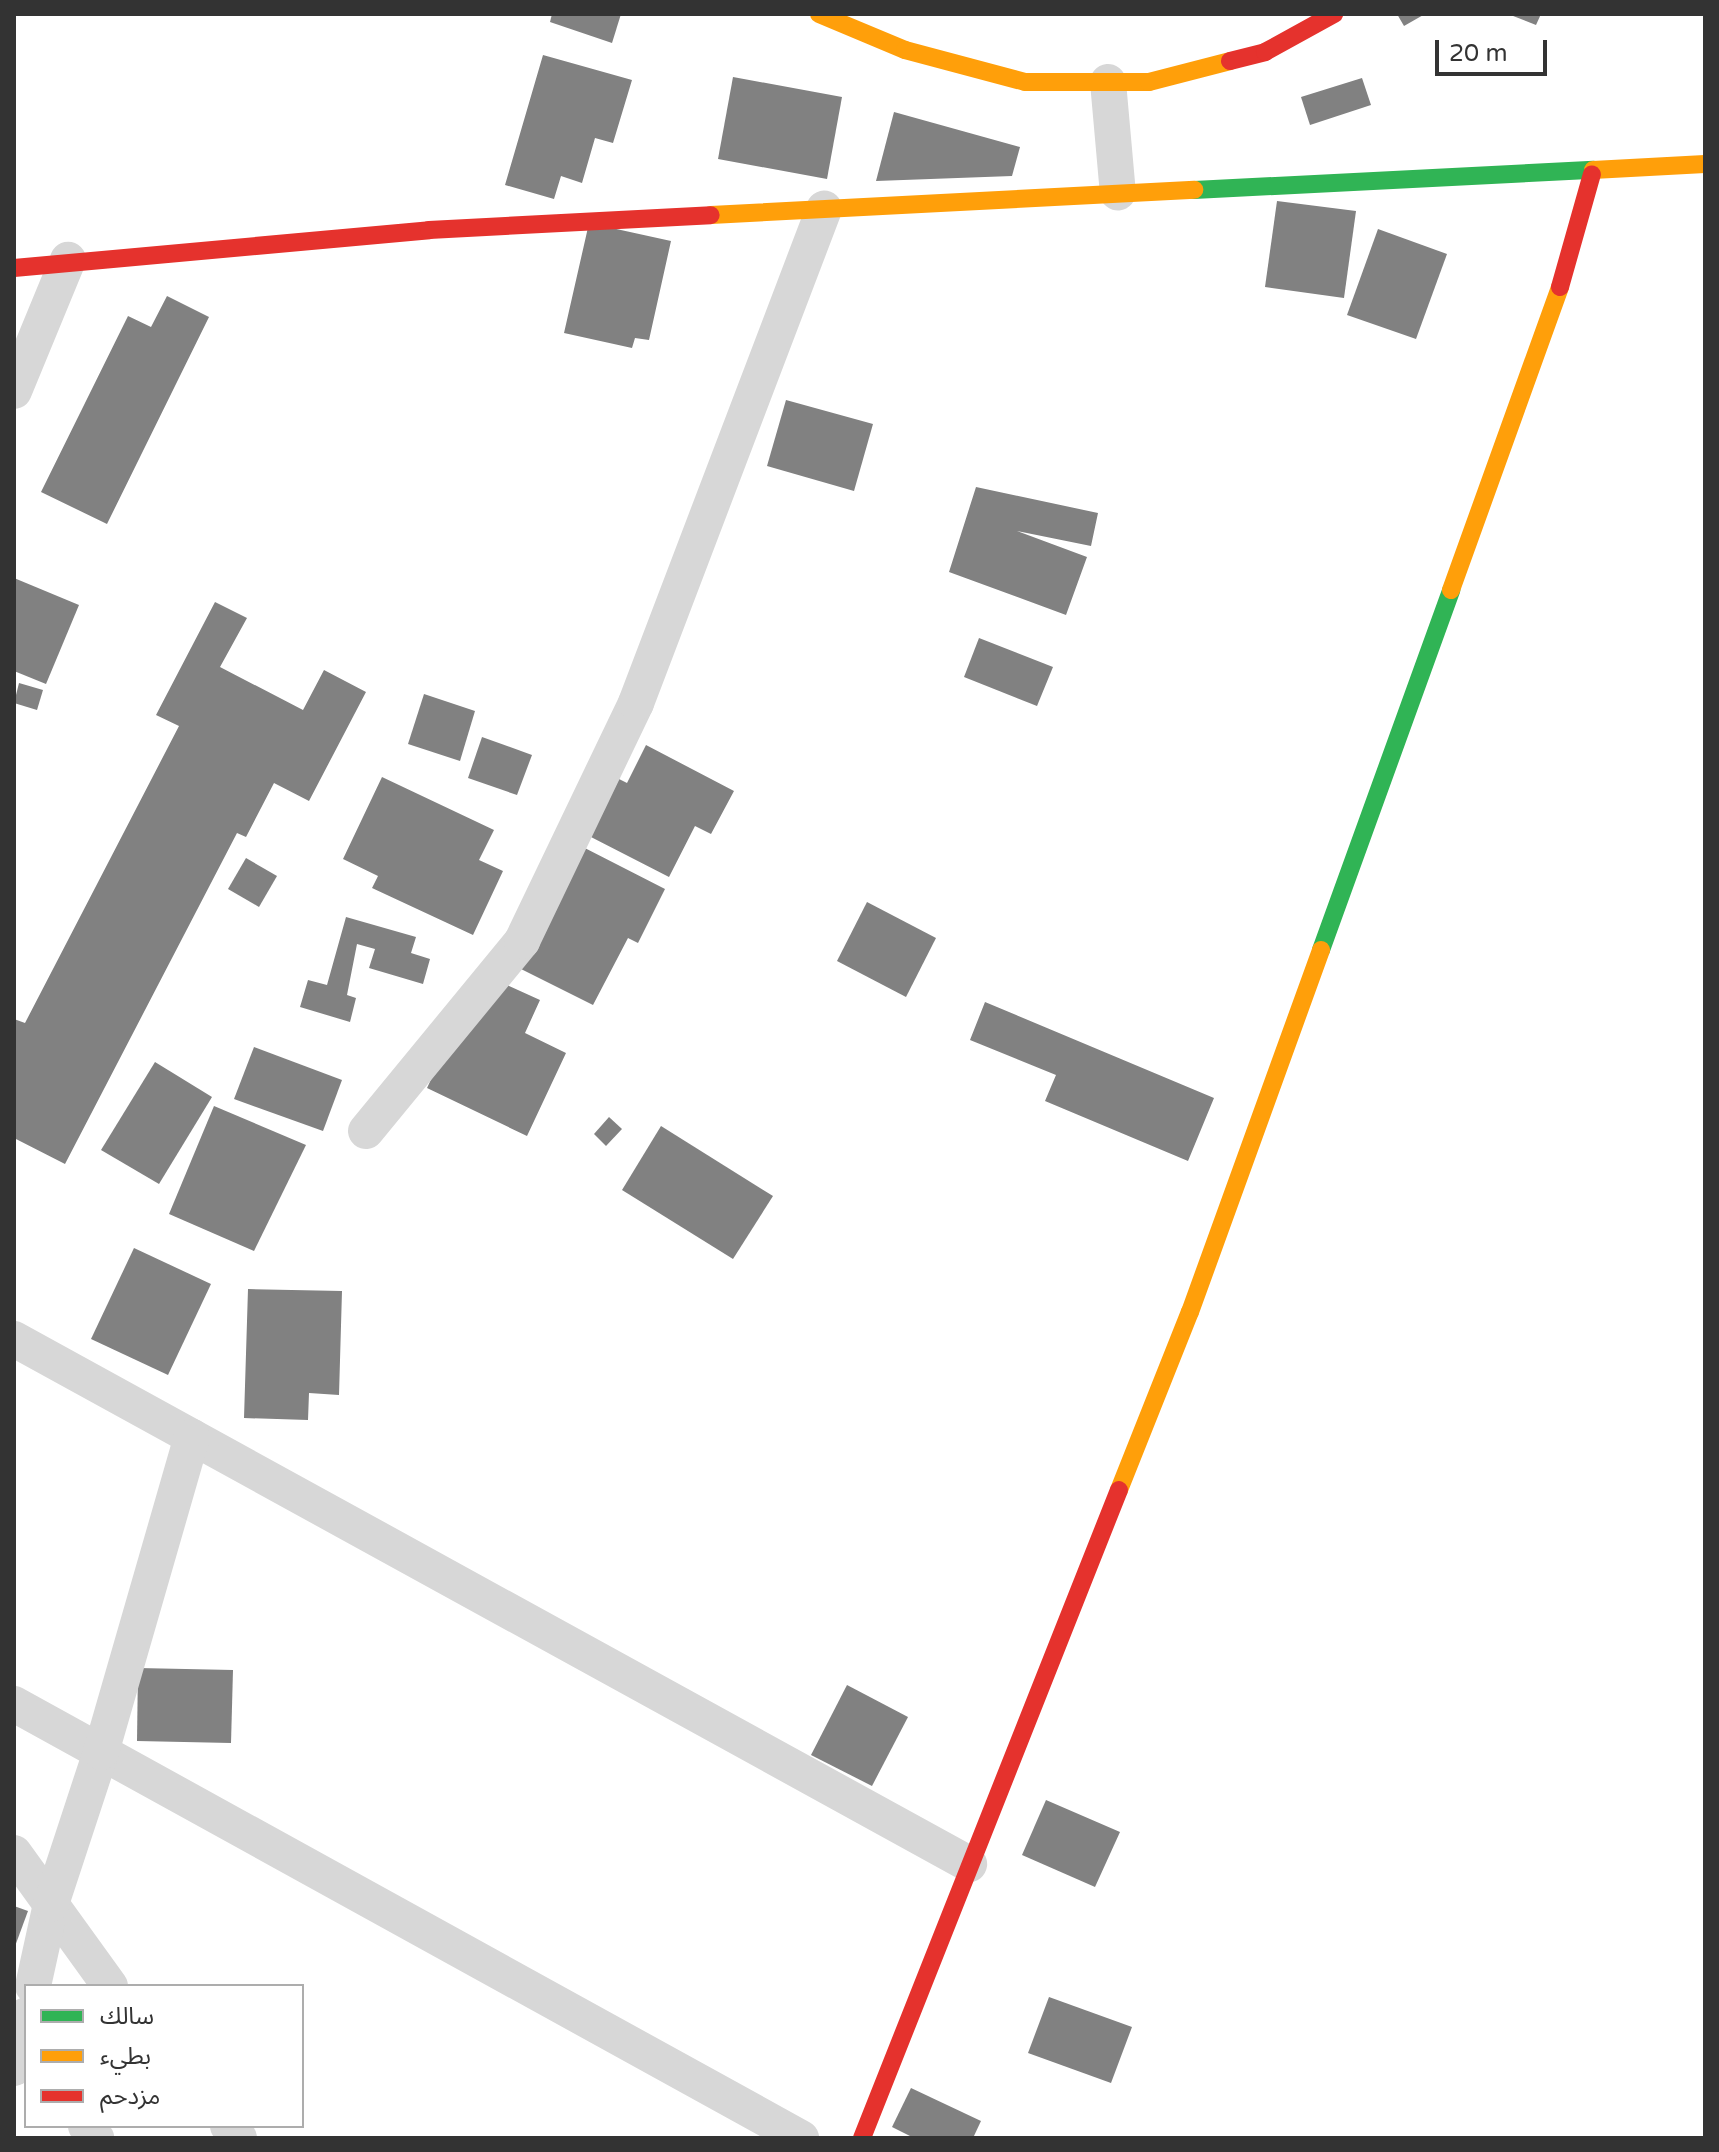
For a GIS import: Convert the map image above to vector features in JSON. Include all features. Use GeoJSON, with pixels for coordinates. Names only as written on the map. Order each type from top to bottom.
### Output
{"type":"FeatureCollection","features":[{"type":"Feature","properties":{"kind":"street"},"geometry":{"type":"LineString","coordinates":[[819,14],[905,50],[1025,82],[1149,82],[1265,52],[1334,14]]}},
{"type":"Feature","properties":{"kind":"street"},"geometry":{"type":"LineString","coordinates":[[1108,82],[1118,193]]}},
{"type":"Feature","properties":{"kind":"street"},"geometry":{"type":"LineString","coordinates":[[14,268],[68,260],[429,230],[1118,193],[1592,174],[1705,164]]}},
{"type":"Feature","properties":{"kind":"street"},"geometry":{"type":"LineString","coordinates":[[862,2138],[1190,1312],[1562,282],[1592,174]]}},
{"type":"Feature","properties":{"kind":"street"},"geometry":{"type":"LineString","coordinates":[[366,1131],[522,941],[636,703],[824,209]]}},
{"type":"Feature","properties":{"kind":"street"},"geometry":{"type":"LineString","coordinates":[[14,391],[68,260]]}},
{"type":"Feature","properties":{"kind":"street"},"geometry":{"type":"LineString","coordinates":[[14,1339],[969,1864]]}},
{"type":"Feature","properties":{"kind":"street"},"geometry":{"type":"LineString","coordinates":[[33,1984],[51,1904],[101,1752],[192,1437]]}},
{"type":"Feature","properties":{"kind":"street"},"geometry":{"type":"LineString","coordinates":[[14,1704],[801,2138]]}},
{"type":"Feature","properties":{"kind":"street"},"geometry":{"type":"LineString","coordinates":[[14,1853],[109,1984]]}},
{"type":"Feature","properties":{"kind":"building"},"geometry":{"type":"Polygon","coordinates":[[[552,14],[621,14],[612,43],[550,22],[552,14]]]}},
{"type":"Feature","properties":{"kind":"building"},"geometry":{"type":"Polygon","coordinates":[[[1397,14],[1425,14],[1404,26],[1397,14]]]}},
{"type":"Feature","properties":{"kind":"building"},"geometry":{"type":"Polygon","coordinates":[[[1508,14],[1541,14],[1536,25],[1508,14]]]}},
{"type":"Feature","properties":{"kind":"building"},"geometry":{"type":"Polygon","coordinates":[[[543,55],[632,80],[613,143],[595,138],[582,183],[561,176],[554,199],[505,185],[543,55]]]}},
{"type":"Feature","properties":{"kind":"building"},"geometry":{"type":"Polygon","coordinates":[[[733,77],[842,97],[827,179],[718,159],[733,77]]]}},
{"type":"Feature","properties":{"kind":"building"},"geometry":{"type":"Polygon","coordinates":[[[1362,78],[1371,105],[1310,125],[1301,97],[1362,78]]]}},
{"type":"Feature","properties":{"kind":"building"},"geometry":{"type":"Polygon","coordinates":[[[894,112],[1020,147],[1012,176],[876,181],[894,112]]]}},
{"type":"Feature","properties":{"kind":"building"},"geometry":{"type":"Polygon","coordinates":[[[1277,201],[1356,211],[1344,298],[1265,287],[1277,201]]]}},
{"type":"Feature","properties":{"kind":"building"},"geometry":{"type":"Polygon","coordinates":[[[589,223],[671,241],[649,340],[635,338],[632,348],[564,333],[589,223]]]}},
{"type":"Feature","properties":{"kind":"building"},"geometry":{"type":"Polygon","coordinates":[[[1378,229],[1447,254],[1416,339],[1347,315],[1378,229]]]}},
{"type":"Feature","properties":{"kind":"building"},"geometry":{"type":"Polygon","coordinates":[[[167,296],[209,317],[107,524],[41,492],[128,316],[151,327],[167,296]]]}},
{"type":"Feature","properties":{"kind":"building"},"geometry":{"type":"Polygon","coordinates":[[[786,400],[873,424],[854,491],[767,466],[786,400]]]}},
{"type":"Feature","properties":{"kind":"building"},"geometry":{"type":"Polygon","coordinates":[[[976,487],[1098,513],[1091,546],[1017,531],[1087,557],[1066,615],[949,572],[976,487]]]}},
{"type":"Feature","properties":{"kind":"building"},"geometry":{"type":"Polygon","coordinates":[[[14,578],[79,605],[46,684],[14,671],[14,578]]]}},
{"type":"Feature","properties":{"kind":"building"},"geometry":{"type":"Polygon","coordinates":[[[215,602],[247,618],[220,667],[303,710],[324,670],[366,692],[309,801],[274,783],[246,837],[237,833],[65,1164],[14,1138],[14,1019],[25,1023],[179,726],[156,715],[215,602]]]}},
{"type":"Feature","properties":{"kind":"building"},"geometry":{"type":"Polygon","coordinates":[[[979,638],[1053,667],[1037,706],[964,677],[979,638]]]}},
{"type":"Feature","properties":{"kind":"building"},"geometry":{"type":"Polygon","coordinates":[[[19,683],[43,690],[37,710],[14,703],[19,683]]]}},
{"type":"Feature","properties":{"kind":"building"},"geometry":{"type":"Polygon","coordinates":[[[424,694],[475,711],[460,761],[408,744],[424,694]]]}},
{"type":"Feature","properties":{"kind":"building"},"geometry":{"type":"Polygon","coordinates":[[[482,737],[532,755],[517,795],[468,778],[482,737]]]}},
{"type":"Feature","properties":{"kind":"building"},"geometry":{"type":"Polygon","coordinates":[[[646,745],[734,791],[711,834],[695,826],[669,877],[589,836],[619,779],[627,783],[646,745]]]}},
{"type":"Feature","properties":{"kind":"building"},"geometry":{"type":"Polygon","coordinates":[[[382,777],[494,830],[479,860],[503,871],[473,935],[372,888],[378,876],[343,859],[382,777]]]}},
{"type":"Feature","properties":{"kind":"building"},"geometry":{"type":"Polygon","coordinates":[[[575,843],[665,889],[638,943],[628,938],[593,1005],[513,965],[575,843]]]}},
{"type":"Feature","properties":{"kind":"building"},"geometry":{"type":"Polygon","coordinates":[[[246,858],[277,876],[259,907],[228,889],[246,858]]]}},
{"type":"Feature","properties":{"kind":"building"},"geometry":{"type":"Polygon","coordinates":[[[867,902],[936,938],[906,997],[837,961],[867,902]]]}},
{"type":"Feature","properties":{"kind":"building"},"geometry":{"type":"Polygon","coordinates":[[[346,917],[416,937],[411,953],[430,959],[423,984],[369,968],[375,949],[357,944],[347,995],[356,998],[350,1022],[300,1007],[308,980],[327,985],[346,917]]]}},
{"type":"Feature","properties":{"kind":"building"},"geometry":{"type":"Polygon","coordinates":[[[494,979],[540,1000],[525,1033],[566,1053],[527,1136],[427,1088],[458,1022],[494,979]]]}},
{"type":"Feature","properties":{"kind":"building"},"geometry":{"type":"Polygon","coordinates":[[[985,1002],[1214,1098],[1188,1161],[1045,1101],[1056,1075],[970,1040],[985,1002]]]}},
{"type":"Feature","properties":{"kind":"building"},"geometry":{"type":"Polygon","coordinates":[[[254,1047],[342,1080],[323,1131],[234,1099],[254,1047]]]}},
{"type":"Feature","properties":{"kind":"building"},"geometry":{"type":"Polygon","coordinates":[[[155,1062],[212,1097],[159,1184],[101,1150],[155,1062]]]}},
{"type":"Feature","properties":{"kind":"building"},"geometry":{"type":"Polygon","coordinates":[[[214,1106],[306,1145],[254,1251],[169,1214],[214,1106]]]}},
{"type":"Feature","properties":{"kind":"building"},"geometry":{"type":"Polygon","coordinates":[[[609,1117],[622,1129],[606,1146],[594,1134],[609,1117]]]}},
{"type":"Feature","properties":{"kind":"building"},"geometry":{"type":"Polygon","coordinates":[[[661,1126],[773,1196],[733,1259],[622,1190],[661,1126]]]}},
{"type":"Feature","properties":{"kind":"building"},"geometry":{"type":"Polygon","coordinates":[[[134,1248],[211,1284],[168,1375],[91,1339],[134,1248]]]}},
{"type":"Feature","properties":{"kind":"building"},"geometry":{"type":"Polygon","coordinates":[[[248,1289],[342,1291],[339,1395],[309,1393],[308,1420],[244,1418],[248,1289]]]}},
{"type":"Feature","properties":{"kind":"building"},"geometry":{"type":"Polygon","coordinates":[[[138,1668],[233,1670],[231,1743],[137,1741],[138,1668]]]}},
{"type":"Feature","properties":{"kind":"building"},"geometry":{"type":"Polygon","coordinates":[[[847,1685],[908,1717],[872,1786],[811,1755],[847,1685]]]}},
{"type":"Feature","properties":{"kind":"building"},"geometry":{"type":"Polygon","coordinates":[[[1046,1800],[1120,1832],[1095,1887],[1022,1855],[1046,1800]]]}},
{"type":"Feature","properties":{"kind":"building"},"geometry":{"type":"Polygon","coordinates":[[[14,1906],[28,1911],[14,1949],[14,1906]]]}},
{"type":"Feature","properties":{"kind":"building"},"geometry":{"type":"Polygon","coordinates":[[[1049,1997],[1132,2027],[1111,2083],[1028,2053],[1049,1997]]]}},
{"type":"Feature","properties":{"kind":"building"},"geometry":{"type":"Polygon","coordinates":[[[911,2088],[981,2121],[973,2138],[914,2138],[892,2127],[911,2088]]]}},
{"type":"Feature","properties":{"kind":"traffic: fast"},"geometry":{"type":"LineString","coordinates":[[1194,190],[1593,170]]}},
{"type":"Feature","properties":{"kind":"traffic: fast"},"geometry":{"type":"LineString","coordinates":[[1321,950],[1451,590]]}},
{"type":"Feature","properties":{"kind":"traffic: slow"},"geometry":{"type":"LineString","coordinates":[[819,14],[905,50],[1025,82],[1149,82],[1230,61]]}},
{"type":"Feature","properties":{"kind":"traffic: slow"},"geometry":{"type":"LineString","coordinates":[[1593,170],[1705,164]]}},
{"type":"Feature","properties":{"kind":"traffic: slow"},"geometry":{"type":"LineString","coordinates":[[711,215],[1194,190]]}},
{"type":"Feature","properties":{"kind":"traffic: slow"},"geometry":{"type":"LineString","coordinates":[[1451,590],[1560,287]]}},
{"type":"Feature","properties":{"kind":"traffic: slow"},"geometry":{"type":"LineString","coordinates":[[1119,1490],[1190,1312],[1321,950]]}},
{"type":"Feature","properties":{"kind":"traffic: jam"},"geometry":{"type":"LineString","coordinates":[[1230,61],[1265,52],[1334,14]]}},
{"type":"Feature","properties":{"kind":"traffic: jam"},"geometry":{"type":"LineString","coordinates":[[1560,287],[1592,174]]}},
{"type":"Feature","properties":{"kind":"traffic: jam"},"geometry":{"type":"LineString","coordinates":[[14,268],[429,230],[711,215]]}},
{"type":"Feature","properties":{"kind":"traffic: jam"},"geometry":{"type":"LineString","coordinates":[[862,2138],[1119,1490]]}}]}
